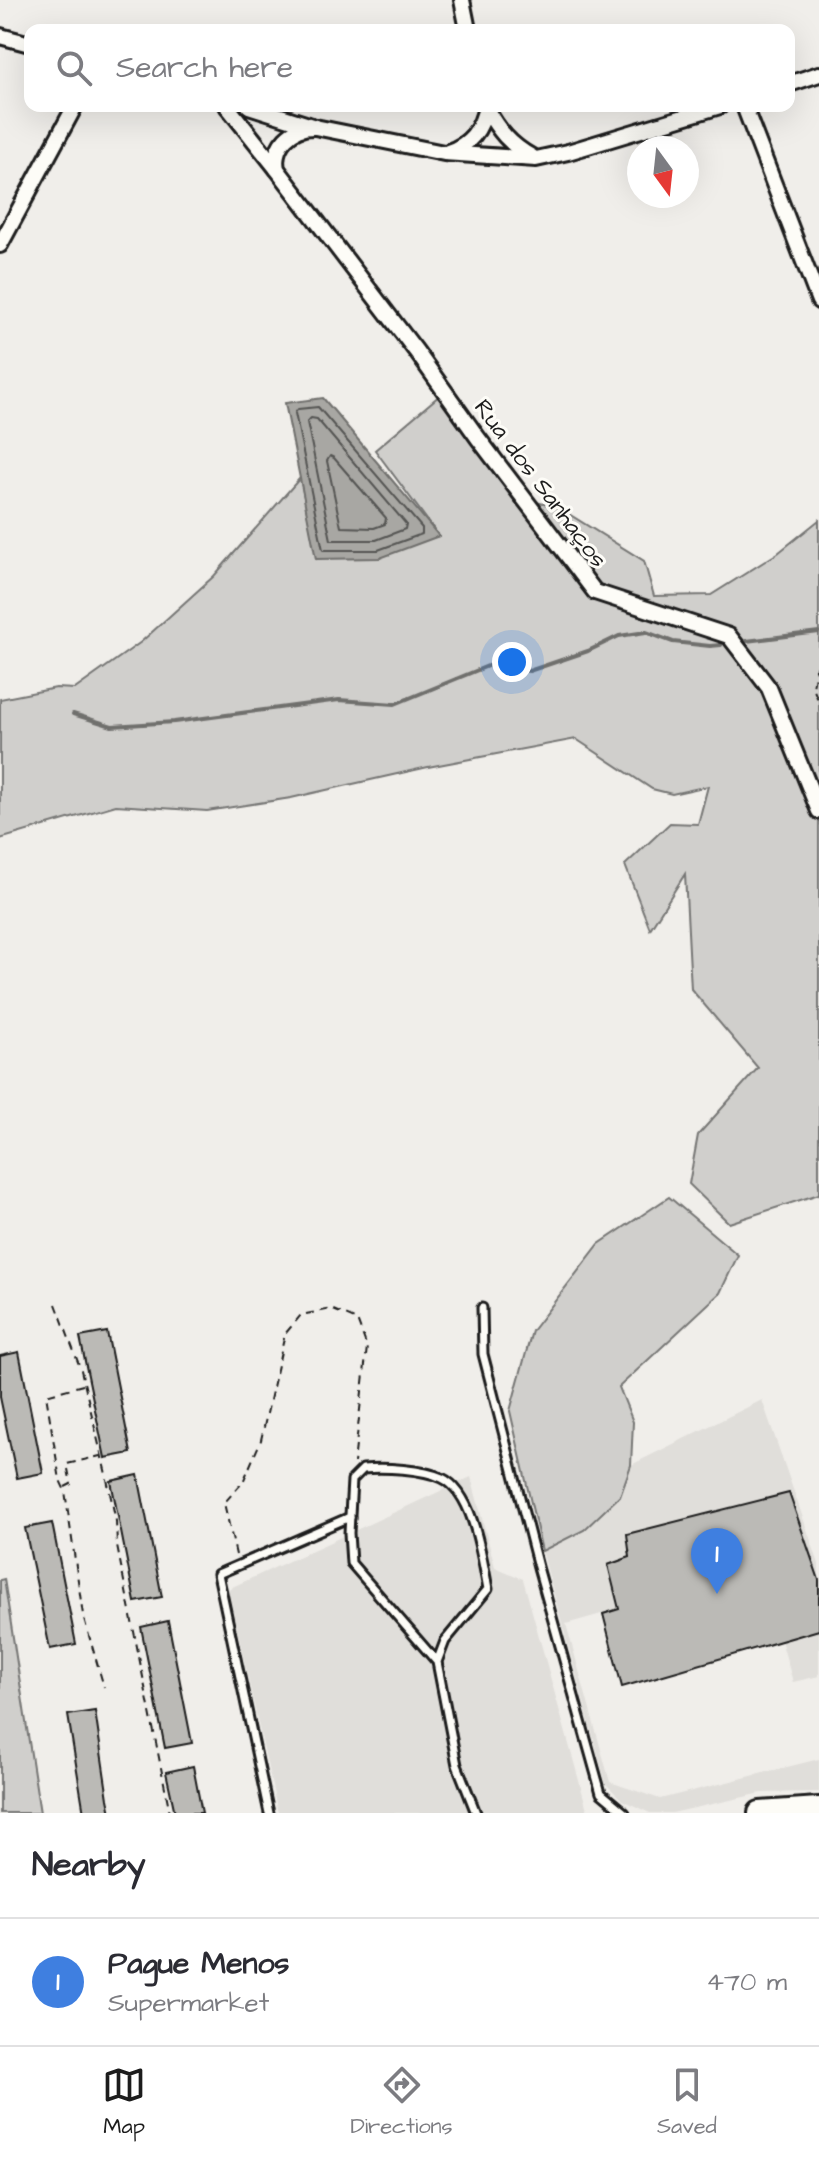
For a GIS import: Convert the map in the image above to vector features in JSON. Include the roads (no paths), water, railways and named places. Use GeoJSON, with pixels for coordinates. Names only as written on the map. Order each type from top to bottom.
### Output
{"type":"FeatureCollection","features":[{"type":"Feature","properties":{"kind":"main road"},"geometry":{"type":"LineString","coordinates":[[760,1813],[819,1809]]}},
{"type":"Feature","properties":{"kind":"street"},"geometry":{"type":"LineString","coordinates":[[462,0],[467,24]]}},
{"type":"Feature","properties":{"kind":"street"},"geometry":{"type":"LineString","coordinates":[[0,36],[24,42]]}},
{"type":"Feature","properties":{"kind":"street"},"geometry":{"type":"LineString","coordinates":[[795,82],[819,74]]}},
{"type":"Feature","properties":{"kind":"street"},"geometry":{"type":"LineString","coordinates":[[0,245],[72,112]]}},
{"type":"Feature","properties":{"kind":"street","name":"Rua dos Sanhaços"},"geometry":{"type":"LineString","coordinates":[[232,112],[416,351],[595,592],[729,636],[769,688],[819,811]]}},
{"type":"Feature","properties":{"kind":"street"},"geometry":{"type":"LineString","coordinates":[[268,112],[315,127]]}},
{"type":"Feature","properties":{"kind":"street"},"geometry":{"type":"LineString","coordinates":[[444,153],[461,148],[474,137],[484,112]]}},
{"type":"Feature","properties":{"kind":"street"},"geometry":{"type":"LineString","coordinates":[[489,112],[498,130],[511,144],[536,159]]}},
{"type":"Feature","properties":{"kind":"street"},"geometry":{"type":"LineString","coordinates":[[277,169],[275,160],[286,137],[305,126],[444,153],[536,159],[700,112]]}},
{"type":"Feature","properties":{"kind":"street"},"geometry":{"type":"LineString","coordinates":[[746,112],[819,301]]}},
{"type":"Feature","properties":{"kind":"lane"},"geometry":{"type":"LineString","coordinates":[[482,1308],[483,1354],[601,1793],[625,1813]]}},
{"type":"Feature","properties":{"kind":"lane"},"geometry":{"type":"LineString","coordinates":[[437,1662],[445,1641],[488,1589],[477,1532],[463,1500],[443,1478],[390,1467],[363,1469],[352,1480],[351,1563],[437,1662],[457,1765],[476,1813]]}},
{"type":"Feature","properties":{"kind":"lane"},"geometry":{"type":"LineString","coordinates":[[269,1813],[218,1574],[350,1517]]}},
{"type":"Feature","properties":{"kind":"water"},"geometry":{"type":"Polygon","coordinates":[[[323,398],[439,536],[380,558],[316,559],[285,403],[323,398]]]}},
{"type":"Feature","properties":{"kind":"waterway"},"geometry":{"type":"LineString","coordinates":[[73,714],[112,726],[174,722],[339,700],[395,704],[490,665],[529,671],[588,651],[619,636],[646,632],[673,642],[721,645]]}},
{"type":"Feature","properties":{"kind":"waterway"},"geometry":{"type":"LineString","coordinates":[[746,641],[819,632]]}},
{"type":"Feature","properties":{"kind":"place","name":"Pague Menos"},"geometry":{"type":"Point","coordinates":[717,1594]}}]}
